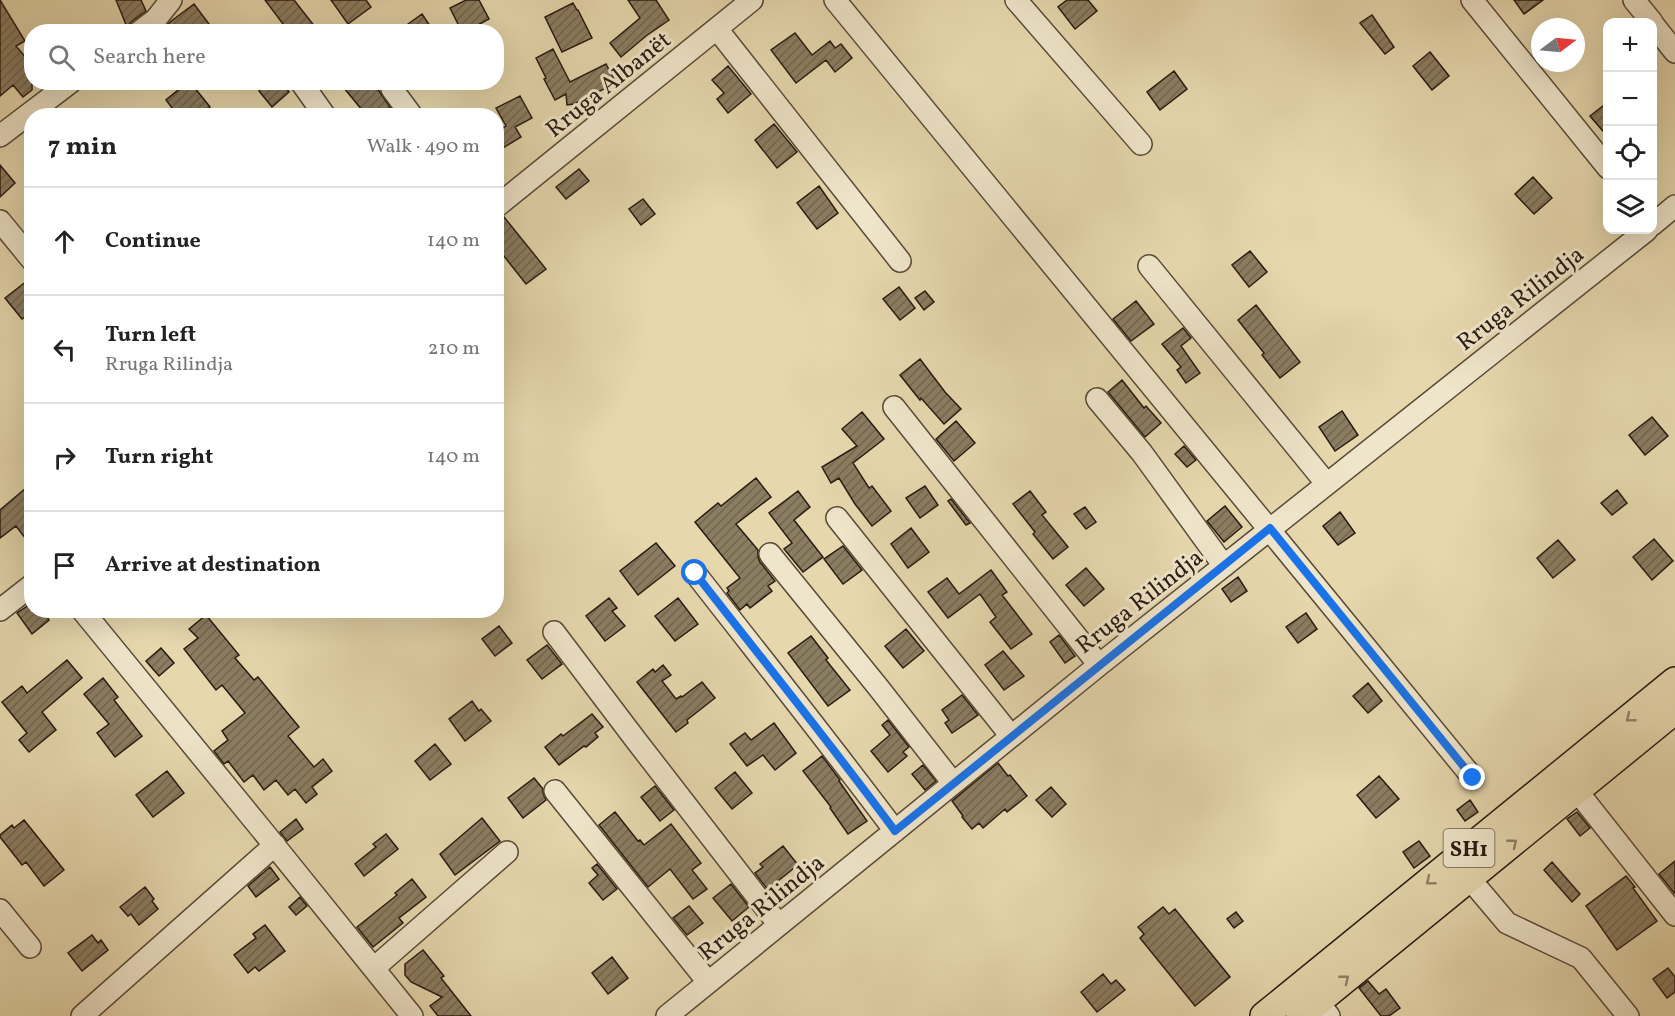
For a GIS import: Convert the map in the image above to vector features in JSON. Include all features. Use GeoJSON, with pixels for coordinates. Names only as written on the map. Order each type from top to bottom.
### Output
{"type":"FeatureCollection","features":[{"type":"Feature","properties":{"kind":"main road","name":"SH1"},"geometry":{"type":"LineString","coordinates":[[1264,1016],[1675,681]]}},
{"type":"Feature","properties":{"kind":"main road","name":"SH1"},"geometry":{"type":"LineString","coordinates":[[1316,1011],[1469,878],[1675,710]]}},
{"type":"Feature","properties":{"kind":"street"},"geometry":{"type":"LineString","coordinates":[[149,24],[171,0]]}},
{"type":"Feature","properties":{"kind":"street","name":"Rruga Albanët"},"geometry":{"type":"LineString","coordinates":[[504,201],[752,0]]}},
{"type":"Feature","properties":{"kind":"street"},"geometry":{"type":"LineString","coordinates":[[835,0],[1473,778]]}},
{"type":"Feature","properties":{"kind":"street"},"geometry":{"type":"LineString","coordinates":[[1016,0],[1141,144]]}},
{"type":"Feature","properties":{"kind":"street"},"geometry":{"type":"LineString","coordinates":[[1472,0],[1603,162]]}},
{"type":"Feature","properties":{"kind":"street"},"geometry":{"type":"LineString","coordinates":[[1634,0],[1648,18]]}},
{"type":"Feature","properties":{"kind":"street"},"geometry":{"type":"LineString","coordinates":[[717,29],[900,261]]}},
{"type":"Feature","properties":{"kind":"street"},"geometry":{"type":"LineString","coordinates":[[1657,29],[1675,52]]}},
{"type":"Feature","properties":{"kind":"street"},"geometry":{"type":"LineString","coordinates":[[37,108],[60,90]]}},
{"type":"Feature","properties":{"kind":"street"},"geometry":{"type":"LineString","coordinates":[[307,90],[319,108]]}},
{"type":"Feature","properties":{"kind":"street"},"geometry":{"type":"LineString","coordinates":[[393,90],[406,108]]}},
{"type":"Feature","properties":{"kind":"street"},"geometry":{"type":"LineString","coordinates":[[0,136],[24,118]]}},
{"type":"Feature","properties":{"kind":"street"},"geometry":{"type":"LineString","coordinates":[[1657,222],[1674,210]]}},
{"type":"Feature","properties":{"kind":"street"},"geometry":{"type":"LineString","coordinates":[[0,221],[24,250]]}},
{"type":"Feature","properties":{"kind":"street","name":"Rruga Rilindja"},"geometry":{"type":"LineString","coordinates":[[667,1016],[1326,483],[1642,234]]}},
{"type":"Feature","properties":{"kind":"street"},"geometry":{"type":"LineString","coordinates":[[1149,266],[1326,483]]}},
{"type":"Feature","properties":{"kind":"street"},"geometry":{"type":"LineString","coordinates":[[1098,399],[1142,453],[1224,566]]}},
{"type":"Feature","properties":{"kind":"street"},"geometry":{"type":"LineString","coordinates":[[894,407],[1100,665]]}},
{"type":"Feature","properties":{"kind":"street"},"geometry":{"type":"LineString","coordinates":[[837,518],[1011,736]]}},
{"type":"Feature","properties":{"kind":"street"},"geometry":{"type":"LineString","coordinates":[[770,554],[953,783]]}},
{"type":"Feature","properties":{"kind":"street"},"geometry":{"type":"LineString","coordinates":[[695,573],[837,753],[895,831]]}},
{"type":"Feature","properties":{"kind":"street"},"geometry":{"type":"LineString","coordinates":[[0,610],[24,591]]}},
{"type":"Feature","properties":{"kind":"street"},"geometry":{"type":"LineString","coordinates":[[89,618],[275,845],[411,1016]]}},
{"type":"Feature","properties":{"kind":"street"},"geometry":{"type":"LineString","coordinates":[[554,632],[779,925]]}},
{"type":"Feature","properties":{"kind":"street"},"geometry":{"type":"LineString","coordinates":[[555,791],[708,982]]}},
{"type":"Feature","properties":{"kind":"street"},"geometry":{"type":"LineString","coordinates":[[1577,791],[1675,915]]}},
{"type":"Feature","properties":{"kind":"street"},"geometry":{"type":"LineString","coordinates":[[82,1016],[275,845]]}},
{"type":"Feature","properties":{"kind":"street"},"geometry":{"type":"LineString","coordinates":[[374,968],[507,852]]}},
{"type":"Feature","properties":{"kind":"street"},"geometry":{"type":"LineString","coordinates":[[1469,878],[1507,923],[1581,958],[1628,1016]]}},
{"type":"Feature","properties":{"kind":"street"},"geometry":{"type":"LineString","coordinates":[[0,910],[30,947]]}},
{"type":"Feature","properties":{"kind":"building"},"geometry":{"type":"Polygon","coordinates":[[[0,0],[24,39],[16,46],[24,56],[24,90],[32,90],[23,97],[13,85],[0,96],[0,0]]]}},
{"type":"Feature","properties":{"kind":"building"},"geometry":{"type":"Polygon","coordinates":[[[116,0],[141,0],[146,11],[129,24],[126,24],[116,0]]]}},
{"type":"Feature","properties":{"kind":"building"},"geometry":{"type":"Polygon","coordinates":[[[265,0],[294,0],[313,24],[283,24],[265,0]]]}},
{"type":"Feature","properties":{"kind":"building"},"geometry":{"type":"Polygon","coordinates":[[[331,0],[366,0],[371,7],[348,24],[331,0]]]}},
{"type":"Feature","properties":{"kind":"building"},"geometry":{"type":"Polygon","coordinates":[[[466,0],[479,0],[489,19],[480,24],[458,24],[450,8],[466,0]]]}},
{"type":"Feature","properties":{"kind":"building"},"geometry":{"type":"Polygon","coordinates":[[[628,0],[656,0],[669,20],[621,57],[610,43],[640,18],[628,0]]]}},
{"type":"Feature","properties":{"kind":"building"},"geometry":{"type":"Polygon","coordinates":[[[1067,0],[1088,0],[1097,11],[1075,29],[1058,7],[1067,0]]]}},
{"type":"Feature","properties":{"kind":"building"},"geometry":{"type":"Polygon","coordinates":[[[1514,0],[1543,0],[1524,14],[1514,0]]]}},
{"type":"Feature","properties":{"kind":"building"},"geometry":{"type":"Polygon","coordinates":[[[573,3],[592,38],[562,52],[545,17],[573,3]]]}},
{"type":"Feature","properties":{"kind":"building"},"geometry":{"type":"Polygon","coordinates":[[[194,4],[209,24],[168,24],[194,4]]]}},
{"type":"Feature","properties":{"kind":"building"},"geometry":{"type":"Polygon","coordinates":[[[422,14],[429,24],[408,24],[422,14]]]}},
{"type":"Feature","properties":{"kind":"building"},"geometry":{"type":"Polygon","coordinates":[[[1372,15],[1394,47],[1385,54],[1360,23],[1372,15]]]}},
{"type":"Feature","properties":{"kind":"building"},"geometry":{"type":"Polygon","coordinates":[[[795,33],[812,55],[830,41],[835,48],[841,44],[852,58],[835,72],[826,60],[796,83],[771,50],[795,33]]]}},
{"type":"Feature","properties":{"kind":"building"},"geometry":{"type":"Polygon","coordinates":[[[553,49],[570,82],[606,64],[616,83],[574,104],[567,105],[566,94],[555,100],[536,58],[553,49]]]}},
{"type":"Feature","properties":{"kind":"building"},"geometry":{"type":"Polygon","coordinates":[[[1430,52],[1449,76],[1432,90],[1413,66],[1430,52]]]}},
{"type":"Feature","properties":{"kind":"building"},"geometry":{"type":"Polygon","coordinates":[[[728,66],[751,94],[728,113],[717,99],[724,93],[712,80],[728,66]]]}},
{"type":"Feature","properties":{"kind":"building"},"geometry":{"type":"Polygon","coordinates":[[[1174,71],[1187,89],[1160,110],[1147,92],[1174,71]]]}},
{"type":"Feature","properties":{"kind":"building"},"geometry":{"type":"Polygon","coordinates":[[[178,90],[196,90],[210,107],[172,108],[166,100],[178,90]]]}},
{"type":"Feature","properties":{"kind":"building"},"geometry":{"type":"Polygon","coordinates":[[[287,90],[289,92],[272,107],[259,91],[287,90]]]}},
{"type":"Feature","properties":{"kind":"building"},"geometry":{"type":"Polygon","coordinates":[[[346,90],[378,90],[391,108],[360,108],[346,90]]]}},
{"type":"Feature","properties":{"kind":"building"},"geometry":{"type":"Polygon","coordinates":[[[520,96],[532,118],[515,127],[521,137],[504,147],[504,127],[506,126],[504,108],[496,108],[520,96]]]}},
{"type":"Feature","properties":{"kind":"building"},"geometry":{"type":"Polygon","coordinates":[[[1603,106],[1603,131],[1590,116],[1603,106]]]}},
{"type":"Feature","properties":{"kind":"building"},"geometry":{"type":"Polygon","coordinates":[[[774,124],[797,152],[777,168],[755,140],[774,124]]]}},
{"type":"Feature","properties":{"kind":"building"},"geometry":{"type":"Polygon","coordinates":[[[0,165],[15,183],[0,197],[0,165]]]}},
{"type":"Feature","properties":{"kind":"building"},"geometry":{"type":"Polygon","coordinates":[[[579,169],[589,181],[566,199],[556,187],[579,169]]]}},
{"type":"Feature","properties":{"kind":"building"},"geometry":{"type":"Polygon","coordinates":[[[1533,177],[1552,198],[1534,214],[1515,194],[1533,177]]]}},
{"type":"Feature","properties":{"kind":"building"},"geometry":{"type":"Polygon","coordinates":[[[819,186],[838,213],[817,229],[797,203],[819,186]]]}},
{"type":"Feature","properties":{"kind":"building"},"geometry":{"type":"Polygon","coordinates":[[[643,199],[655,214],[641,225],[629,209],[643,199]]]}},
{"type":"Feature","properties":{"kind":"building"},"geometry":{"type":"Polygon","coordinates":[[[504,217],[546,269],[526,284],[504,256],[504,217]]]}},
{"type":"Feature","properties":{"kind":"building"},"geometry":{"type":"Polygon","coordinates":[[[1250,251],[1267,272],[1249,287],[1232,265],[1250,251]]]}},
{"type":"Feature","properties":{"kind":"building"},"geometry":{"type":"Polygon","coordinates":[[[24,283],[24,318],[22,319],[5,298],[24,283]]]}},
{"type":"Feature","properties":{"kind":"building"},"geometry":{"type":"Polygon","coordinates":[[[899,287],[915,308],[900,320],[883,299],[899,287]]]}},
{"type":"Feature","properties":{"kind":"building"},"geometry":{"type":"Polygon","coordinates":[[[925,291],[934,302],[924,310],[915,298],[925,291]]]}},
{"type":"Feature","properties":{"kind":"building"},"geometry":{"type":"Polygon","coordinates":[[[1136,301],[1154,324],[1131,341],[1113,319],[1136,301]]]}},
{"type":"Feature","properties":{"kind":"building"},"geometry":{"type":"Polygon","coordinates":[[[1256,305],[1300,362],[1280,378],[1238,320],[1256,305]]]}},
{"type":"Feature","properties":{"kind":"building"},"geometry":{"type":"Polygon","coordinates":[[[1183,328],[1191,338],[1181,346],[1200,373],[1186,383],[1177,370],[1181,367],[1162,344],[1183,328]]]}},
{"type":"Feature","properties":{"kind":"building"},"geometry":{"type":"Polygon","coordinates":[[[920,359],[961,409],[944,424],[921,398],[920,400],[900,375],[920,359]]]}},
{"type":"Feature","properties":{"kind":"building"},"geometry":{"type":"Polygon","coordinates":[[[1122,380],[1144,408],[1146,406],[1161,423],[1145,437],[1108,392],[1122,380]]]}},
{"type":"Feature","properties":{"kind":"building"},"geometry":{"type":"Polygon","coordinates":[[[1342,411],[1358,435],[1335,451],[1319,427],[1342,411]]]}},
{"type":"Feature","properties":{"kind":"building"},"geometry":{"type":"Polygon","coordinates":[[[862,412],[884,439],[853,463],[869,488],[872,486],[891,511],[872,526],[839,478],[831,483],[822,467],[857,446],[842,429],[862,412]]]}},
{"type":"Feature","properties":{"kind":"building"},"geometry":{"type":"Polygon","coordinates":[[[1652,417],[1668,436],[1645,455],[1629,435],[1652,417]]]}},
{"type":"Feature","properties":{"kind":"building"},"geometry":{"type":"Polygon","coordinates":[[[956,421],[975,443],[954,461],[936,439],[956,421]]]}},
{"type":"Feature","properties":{"kind":"building"},"geometry":{"type":"Polygon","coordinates":[[[1184,446],[1196,460],[1187,467],[1175,454],[1184,446]]]}},
{"type":"Feature","properties":{"kind":"building"},"geometry":{"type":"Polygon","coordinates":[[[756,478],[771,497],[736,524],[758,550],[760,562],[775,581],[768,586],[772,591],[750,608],[747,604],[740,610],[727,593],[729,591],[727,588],[740,578],[695,522],[718,503],[721,506],[756,478]]]}},
{"type":"Feature","properties":{"kind":"building"},"geometry":{"type":"Polygon","coordinates":[[[925,486],[938,505],[920,518],[906,498],[925,486]]]}},
{"type":"Feature","properties":{"kind":"building"},"geometry":{"type":"Polygon","coordinates":[[[24,490],[24,536],[16,526],[0,538],[0,510],[24,490]]]}},
{"type":"Feature","properties":{"kind":"building"},"geometry":{"type":"Polygon","coordinates":[[[1617,490],[1627,503],[1612,515],[1601,503],[1617,490]]]}},
{"type":"Feature","properties":{"kind":"building"},"geometry":{"type":"Polygon","coordinates":[[[798,491],[810,507],[794,520],[823,557],[803,572],[784,549],[792,543],[769,513],[798,491]]]}},
{"type":"Feature","properties":{"kind":"building"},"geometry":{"type":"Polygon","coordinates":[[[1030,491],[1046,512],[1042,515],[1068,547],[1053,559],[1013,504],[1030,491]]]}},
{"type":"Feature","properties":{"kind":"building"},"geometry":{"type":"Polygon","coordinates":[[[951,499],[970,523],[966,525],[948,501],[951,499]]]}},
{"type":"Feature","properties":{"kind":"building"},"geometry":{"type":"Polygon","coordinates":[[[1225,506],[1242,527],[1224,542],[1207,521],[1225,506]]]}},
{"type":"Feature","properties":{"kind":"building"},"geometry":{"type":"Polygon","coordinates":[[[1085,507],[1096,522],[1086,529],[1074,514],[1085,507]]]}},
{"type":"Feature","properties":{"kind":"building"},"geometry":{"type":"Polygon","coordinates":[[[1340,512],[1355,533],[1338,545],[1323,526],[1340,512]]]}},
{"type":"Feature","properties":{"kind":"building"},"geometry":{"type":"Polygon","coordinates":[[[911,528],[929,552],[908,568],[891,544],[911,528]]]}},
{"type":"Feature","properties":{"kind":"building"},"geometry":{"type":"Polygon","coordinates":[[[1654,539],[1673,561],[1652,580],[1633,557],[1654,539]]]}},
{"type":"Feature","properties":{"kind":"building"},"geometry":{"type":"Polygon","coordinates":[[[1558,540],[1575,560],[1553,578],[1537,558],[1558,540]]]}},
{"type":"Feature","properties":{"kind":"building"},"geometry":{"type":"Polygon","coordinates":[[[656,543],[675,566],[638,595],[620,571],[656,543]]]}},
{"type":"Feature","properties":{"kind":"building"},"geometry":{"type":"Polygon","coordinates":[[[843,546],[862,570],[843,584],[824,559],[843,546]]]}},
{"type":"Feature","properties":{"kind":"building"},"geometry":{"type":"Polygon","coordinates":[[[1086,568],[1104,589],[1084,606],[1066,585],[1086,568]]]}},
{"type":"Feature","properties":{"kind":"building"},"geometry":{"type":"Polygon","coordinates":[[[991,570],[1007,592],[1002,595],[1032,634],[1011,649],[990,622],[996,617],[980,594],[948,618],[928,592],[947,578],[959,594],[991,570]]]}},
{"type":"Feature","properties":{"kind":"building"},"geometry":{"type":"Polygon","coordinates":[[[1238,577],[1247,591],[1231,602],[1222,589],[1238,577]]]}},
{"type":"Feature","properties":{"kind":"building"},"geometry":{"type":"Polygon","coordinates":[[[609,598],[617,608],[612,611],[625,626],[605,641],[586,616],[609,598]]]}},
{"type":"Feature","properties":{"kind":"building"},"geometry":{"type":"Polygon","coordinates":[[[678,598],[698,624],[675,641],[655,616],[678,598]]]}},
{"type":"Feature","properties":{"kind":"building"},"geometry":{"type":"Polygon","coordinates":[[[24,608],[24,618],[48,618],[49,620],[32,634],[17,613],[24,608]]]}},
{"type":"Feature","properties":{"kind":"building"},"geometry":{"type":"Polygon","coordinates":[[[1306,613],[1317,629],[1298,643],[1286,627],[1306,613]]]}},
{"type":"Feature","properties":{"kind":"building"},"geometry":{"type":"Polygon","coordinates":[[[202,618],[208,618],[239,655],[235,658],[254,680],[258,677],[299,727],[288,736],[314,767],[323,759],[332,771],[312,787],[317,794],[306,803],[295,789],[288,795],[276,780],[264,790],[253,775],[244,782],[228,761],[224,764],[214,751],[228,740],[222,731],[245,713],[222,685],[216,690],[184,649],[198,638],[189,629],[202,618]]]}},
{"type":"Feature","properties":{"kind":"building"},"geometry":{"type":"Polygon","coordinates":[[[499,626],[512,643],[495,656],[482,639],[499,626]]]}},
{"type":"Feature","properties":{"kind":"building"},"geometry":{"type":"Polygon","coordinates":[[[906,629],[924,651],[903,668],[885,646],[906,629]]]}},
{"type":"Feature","properties":{"kind":"building"},"geometry":{"type":"Polygon","coordinates":[[[1059,635],[1075,656],[1065,663],[1050,642],[1059,635]]]}},
{"type":"Feature","properties":{"kind":"building"},"geometry":{"type":"Polygon","coordinates":[[[811,636],[828,658],[826,660],[850,690],[828,706],[788,653],[811,636]]]}},
{"type":"Feature","properties":{"kind":"building"},"geometry":{"type":"Polygon","coordinates":[[[547,645],[562,664],[542,679],[527,660],[547,645]]]}},
{"type":"Feature","properties":{"kind":"building"},"geometry":{"type":"Polygon","coordinates":[[[161,648],[174,663],[159,676],[146,661],[161,648]]]}},
{"type":"Feature","properties":{"kind":"building"},"geometry":{"type":"Polygon","coordinates":[[[1003,651],[1024,676],[1004,690],[985,665],[1003,651]]]}},
{"type":"Feature","properties":{"kind":"building"},"geometry":{"type":"Polygon","coordinates":[[[67,660],[82,678],[42,712],[56,730],[29,752],[19,740],[27,733],[2,702],[22,686],[27,693],[67,660]]]}},
{"type":"Feature","properties":{"kind":"building"},"geometry":{"type":"Polygon","coordinates":[[[663,665],[671,675],[662,681],[676,699],[702,682],[715,698],[687,720],[688,723],[676,732],[637,682],[653,669],[655,672],[663,665]]]}},
{"type":"Feature","properties":{"kind":"building"},"geometry":{"type":"Polygon","coordinates":[[[103,678],[118,697],[114,700],[142,736],[115,757],[97,733],[109,724],[84,694],[103,678]]]}},
{"type":"Feature","properties":{"kind":"building"},"geometry":{"type":"Polygon","coordinates":[[[1368,683],[1382,701],[1368,713],[1353,696],[1368,683]]]}},
{"type":"Feature","properties":{"kind":"building"},"geometry":{"type":"Polygon","coordinates":[[[962,695],[978,715],[952,733],[945,723],[949,720],[942,710],[962,695]]]}},
{"type":"Feature","properties":{"kind":"building"},"geometry":{"type":"Polygon","coordinates":[[[472,701],[479,711],[481,709],[491,721],[465,741],[449,719],[472,701]]]}},
{"type":"Feature","properties":{"kind":"building"},"geometry":{"type":"Polygon","coordinates":[[[592,714],[603,727],[595,733],[598,737],[559,765],[545,747],[592,714]]]}},
{"type":"Feature","properties":{"kind":"building"},"geometry":{"type":"Polygon","coordinates":[[[888,720],[909,747],[903,752],[907,756],[888,772],[871,751],[890,735],[882,725],[888,720]]]}},
{"type":"Feature","properties":{"kind":"building"},"geometry":{"type":"Polygon","coordinates":[[[774,723],[796,753],[775,770],[763,755],[747,766],[730,744],[745,733],[751,740],[774,723]]]}},
{"type":"Feature","properties":{"kind":"building"},"geometry":{"type":"Polygon","coordinates":[[[435,744],[451,764],[430,780],[415,761],[435,744]]]}},
{"type":"Feature","properties":{"kind":"building"},"geometry":{"type":"Polygon","coordinates":[[[822,756],[867,821],[848,834],[831,807],[803,771],[822,756]]]}},
{"type":"Feature","properties":{"kind":"building"},"geometry":{"type":"Polygon","coordinates":[[[998,763],[1027,796],[1007,812],[1005,809],[983,828],[979,823],[972,829],[952,801],[998,763]]]}},
{"type":"Feature","properties":{"kind":"building"},"geometry":{"type":"Polygon","coordinates":[[[923,765],[936,781],[925,790],[912,774],[923,765]]]}},
{"type":"Feature","properties":{"kind":"building"},"geometry":{"type":"Polygon","coordinates":[[[167,771],[184,793],[153,817],[136,795],[167,771]]]}},
{"type":"Feature","properties":{"kind":"building"},"geometry":{"type":"Polygon","coordinates":[[[735,772],[752,793],[732,809],[715,788],[735,772]]]}},
{"type":"Feature","properties":{"kind":"building"},"geometry":{"type":"Polygon","coordinates":[[[1379,776],[1399,799],[1376,818],[1357,795],[1379,776]]]}},
{"type":"Feature","properties":{"kind":"building"},"geometry":{"type":"Polygon","coordinates":[[[534,778],[543,789],[546,800],[523,818],[508,798],[534,778]]]}},
{"type":"Feature","properties":{"kind":"building"},"geometry":{"type":"Polygon","coordinates":[[[655,786],[674,810],[660,821],[641,797],[655,786]]]}},
{"type":"Feature","properties":{"kind":"building"},"geometry":{"type":"Polygon","coordinates":[[[1051,787],[1066,804],[1052,817],[1036,800],[1051,787]]]}},
{"type":"Feature","properties":{"kind":"building"},"geometry":{"type":"Polygon","coordinates":[[[1470,800],[1478,812],[1465,821],[1457,810],[1470,800]]]}},
{"type":"Feature","properties":{"kind":"building"},"geometry":{"type":"Polygon","coordinates":[[[615,812],[638,841],[640,840],[644,845],[671,824],[701,863],[692,870],[707,889],[693,899],[670,869],[648,887],[599,825],[615,812]]]}},
{"type":"Feature","properties":{"kind":"building"},"geometry":{"type":"Polygon","coordinates":[[[1577,812],[1590,828],[1580,836],[1567,819],[1577,812]]]}},
{"type":"Feature","properties":{"kind":"building"},"geometry":{"type":"Polygon","coordinates":[[[482,818],[500,841],[455,875],[440,854],[482,818]]]}},
{"type":"Feature","properties":{"kind":"building"},"geometry":{"type":"Polygon","coordinates":[[[296,819],[303,829],[287,841],[280,832],[296,819]]]}},
{"type":"Feature","properties":{"kind":"building"},"geometry":{"type":"Polygon","coordinates":[[[24,820],[64,870],[44,886],[26,862],[22,865],[0,837],[12,825],[14,828],[24,820]]]}},
{"type":"Feature","properties":{"kind":"building"},"geometry":{"type":"Polygon","coordinates":[[[386,834],[398,849],[364,876],[355,864],[376,847],[373,844],[386,834]]]}},
{"type":"Feature","properties":{"kind":"building"},"geometry":{"type":"Polygon","coordinates":[[[1419,841],[1430,856],[1414,868],[1403,852],[1419,841]]]}},
{"type":"Feature","properties":{"kind":"building"},"geometry":{"type":"Polygon","coordinates":[[[783,846],[798,865],[773,885],[783,898],[778,903],[755,873],[763,867],[760,864],[783,846]]]}},
{"type":"Feature","properties":{"kind":"building"},"geometry":{"type":"Polygon","coordinates":[[[1675,861],[1675,894],[1659,874],[1675,861]]]}},
{"type":"Feature","properties":{"kind":"building"},"geometry":{"type":"Polygon","coordinates":[[[1552,862],[1580,894],[1572,902],[1544,870],[1552,862]]]}},
{"type":"Feature","properties":{"kind":"building"},"geometry":{"type":"Polygon","coordinates":[[[597,864],[617,889],[603,900],[589,883],[598,875],[592,868],[597,864]]]}},
{"type":"Feature","properties":{"kind":"building"},"geometry":{"type":"Polygon","coordinates":[[[270,867],[279,879],[256,897],[248,886],[270,867]]]}},
{"type":"Feature","properties":{"kind":"building"},"geometry":{"type":"Polygon","coordinates":[[[1626,876],[1657,921],[1617,950],[1586,906],[1626,876]]]}},
{"type":"Feature","properties":{"kind":"building"},"geometry":{"type":"Polygon","coordinates":[[[412,879],[426,897],[399,918],[403,923],[373,947],[357,927],[397,895],[395,893],[412,879]]]}},
{"type":"Feature","properties":{"kind":"building"},"geometry":{"type":"Polygon","coordinates":[[[731,884],[749,907],[732,921],[713,898],[731,884]]]}},
{"type":"Feature","properties":{"kind":"building"},"geometry":{"type":"Polygon","coordinates":[[[145,887],[158,909],[139,925],[131,914],[128,916],[120,907],[145,887]]]}},
{"type":"Feature","properties":{"kind":"building"},"geometry":{"type":"Polygon","coordinates":[[[300,897],[307,906],[296,915],[289,907],[300,897]]]}},
{"type":"Feature","properties":{"kind":"building"},"geometry":{"type":"Polygon","coordinates":[[[689,906],[703,923],[687,935],[673,918],[689,906]]]}},
{"type":"Feature","properties":{"kind":"building"},"geometry":{"type":"Polygon","coordinates":[[[1163,907],[1169,914],[1175,909],[1230,977],[1195,1006],[1140,938],[1144,934],[1138,927],[1163,907]]]}},
{"type":"Feature","properties":{"kind":"building"},"geometry":{"type":"Polygon","coordinates":[[[1236,912],[1243,921],[1234,928],[1227,919],[1236,912]]]}},
{"type":"Feature","properties":{"kind":"building"},"geometry":{"type":"Polygon","coordinates":[[[265,925],[285,951],[259,971],[255,967],[248,973],[234,955],[256,938],[253,934],[265,925]]]}},
{"type":"Feature","properties":{"kind":"building"},"geometry":{"type":"Polygon","coordinates":[[[92,935],[98,943],[101,940],[108,950],[82,971],[68,953],[92,935]]]}},
{"type":"Feature","properties":{"kind":"building"},"geometry":{"type":"Polygon","coordinates":[[[423,950],[444,976],[441,978],[471,1016],[438,1016],[430,1006],[442,997],[411,982],[405,975],[405,964],[423,950]]]}},
{"type":"Feature","properties":{"kind":"building"},"geometry":{"type":"Polygon","coordinates":[[[612,957],[628,978],[608,994],[592,973],[612,957]]]}},
{"type":"Feature","properties":{"kind":"building"},"geometry":{"type":"Polygon","coordinates":[[[1668,968],[1675,977],[1675,992],[1667,998],[1653,979],[1668,968]]]}},
{"type":"Feature","properties":{"kind":"building"},"geometry":{"type":"Polygon","coordinates":[[[1103,974],[1111,984],[1116,980],[1125,990],[1097,1012],[1081,992],[1103,974]]]}},
{"type":"Feature","properties":{"kind":"building"},"geometry":{"type":"Polygon","coordinates":[[[1368,981],[1379,994],[1386,989],[1400,1008],[1389,1016],[1381,1016],[1359,988],[1368,981]]]}},
{"type":"Feature","properties":{"kind":"route"},"geometry":{"type":"LineString","coordinates":[[695,573],[837,753],[895,831],[1270,528],[1473,778]]}}]}
